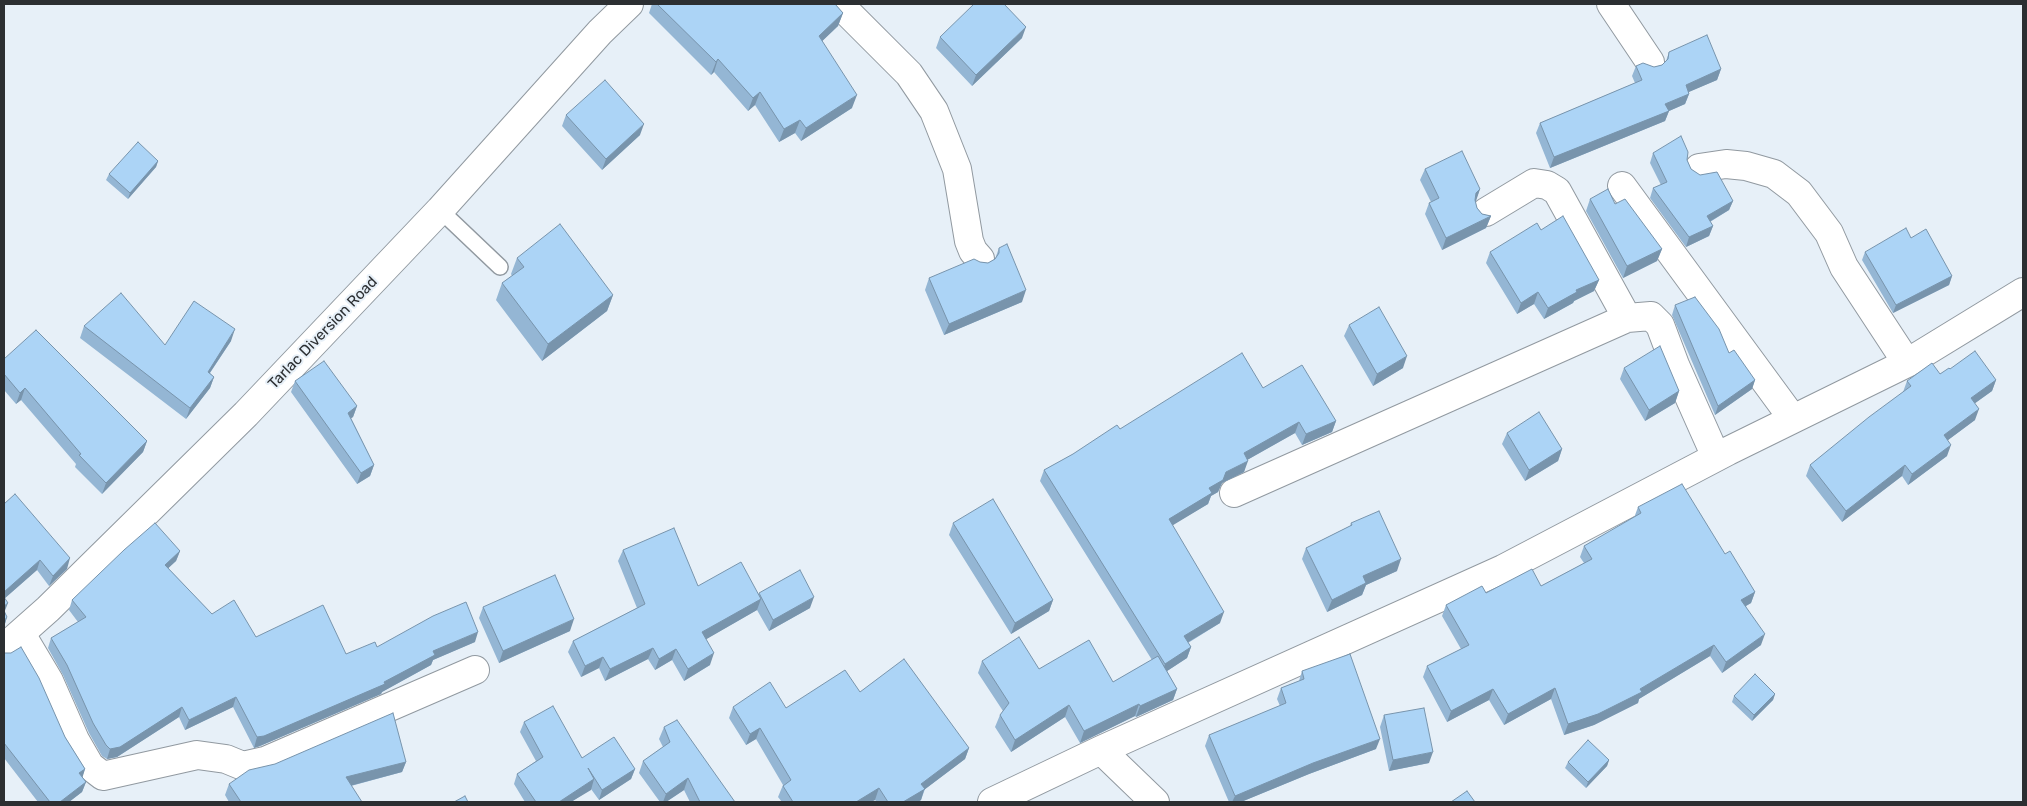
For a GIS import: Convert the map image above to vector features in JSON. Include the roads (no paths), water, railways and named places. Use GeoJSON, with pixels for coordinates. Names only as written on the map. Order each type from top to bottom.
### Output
{"type":"FeatureCollection","features":[{"type":"Feature","properties":{"kind":"street","name":"Tarlac Diversion Road"},"geometry":{"type":"LineString","coordinates":[[12,641],[246,414],[440,210],[600,32],[629,4]]}},
{"type":"Feature","properties":{"kind":"street"},"geometry":{"type":"LineString","coordinates":[[838,4],[909,74],[934,111],[957,169],[969,241],[973,251],[980,259]]}},
{"type":"Feature","properties":{"kind":"street"},"geometry":{"type":"LineString","coordinates":[[1611,4],[1650,62]]}},
{"type":"Feature","properties":{"kind":"street"},"geometry":{"type":"LineString","coordinates":[[1699,168],[1726,164],[1746,166],[1774,174],[1800,193],[1828,233],[1844,267],[1908,363]]}},
{"type":"Feature","properties":{"kind":"street"},"geometry":{"type":"LineString","coordinates":[[1486,212],[1534,183],[1547,185],[1557,191],[1627,318]]}},
{"type":"Feature","properties":{"kind":"street"},"geometry":{"type":"LineString","coordinates":[[1622,186],[1793,419]]}},
{"type":"Feature","properties":{"kind":"street"},"geometry":{"type":"LineString","coordinates":[[992,802],[1101,750],[1503,569],[1716,456],[1908,363],[2023,292]]}},
{"type":"Feature","properties":{"kind":"street"},"geometry":{"type":"LineString","coordinates":[[1234,493],[1627,318],[1651,316],[1660,325],[1675,365],[1716,456]]}},
{"type":"Feature","properties":{"kind":"street"},"geometry":{"type":"LineString","coordinates":[[12,641],[48,682],[75,740],[90,766],[103,776],[197,755],[226,759],[243,766],[265,761],[475,670]]}},
{"type":"Feature","properties":{"kind":"street"},"geometry":{"type":"LineString","coordinates":[[1101,750],[1155,802]]}},
{"type":"Feature","properties":{"kind":"lane"},"geometry":{"type":"LineString","coordinates":[[440,210],[500,267]]}}]}
